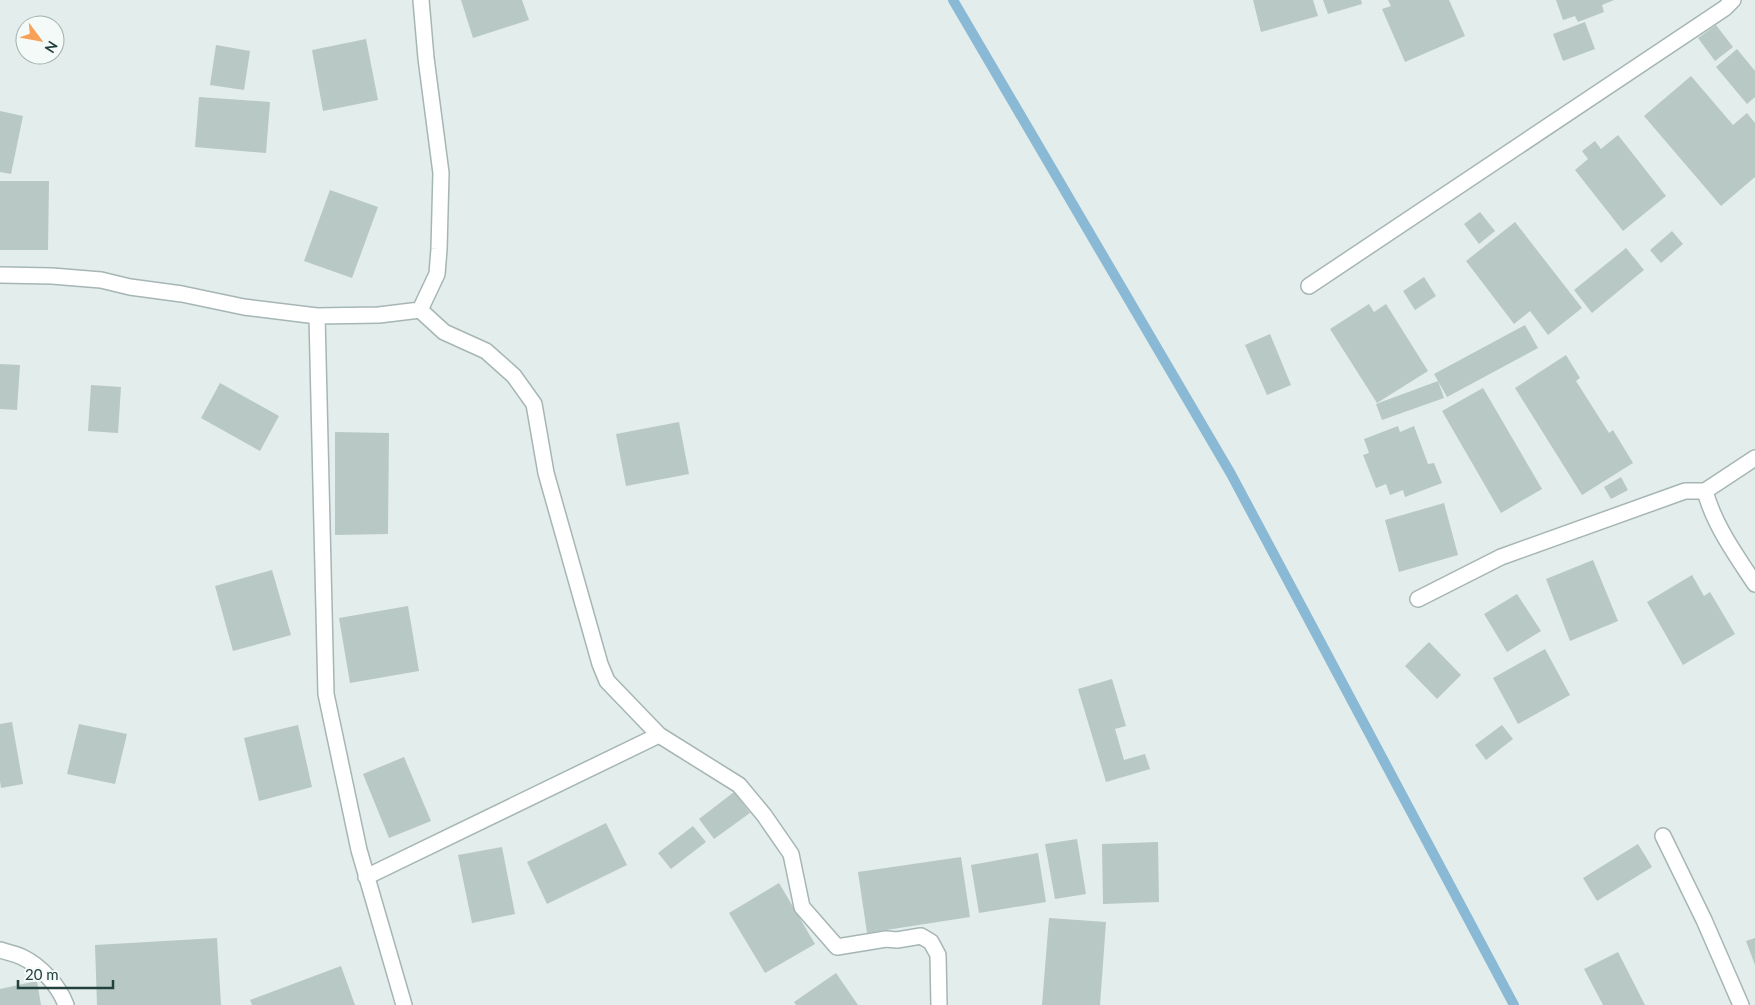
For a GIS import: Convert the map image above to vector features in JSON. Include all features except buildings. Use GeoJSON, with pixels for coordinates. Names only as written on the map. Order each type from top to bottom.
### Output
{"type":"FeatureCollection","features":[{"type":"Feature","properties":{"kind":"street"},"geometry":{"type":"LineString","coordinates":[[420,310],[437,274],[441,173],[426,58],[421,0]]}},
{"type":"Feature","properties":{"kind":"street"},"geometry":{"type":"LineString","coordinates":[[1309,286],[1725,8],[1733,0]]}},
{"type":"Feature","properties":{"kind":"street"},"geometry":{"type":"LineString","coordinates":[[0,275],[52,276],[101,280],[244,307],[317,316],[379,315],[420,310],[444,332],[486,351],[514,376],[534,404],[546,473],[600,664],[607,681],[659,735],[739,785],[764,815],[791,854],[802,907],[837,947],[886,939],[897,940],[921,936],[931,942],[938,955],[939,1005]]}},
{"type":"Feature","properties":{"kind":"street"},"geometry":{"type":"LineString","coordinates":[[317,316],[326,694],[359,850],[404,1005]]}},
{"type":"Feature","properties":{"kind":"street"},"geometry":{"type":"LineString","coordinates":[[1418,599],[1501,556],[1685,491],[1705,491],[1755,458]]}},
{"type":"Feature","properties":{"kind":"street"},"geometry":{"type":"LineString","coordinates":[[1705,491],[1709,506],[1725,537],[1755,584]]}},
{"type":"Feature","properties":{"kind":"street"},"geometry":{"type":"LineString","coordinates":[[366,877],[659,735]]}},
{"type":"Feature","properties":{"kind":"street"},"geometry":{"type":"LineString","coordinates":[[1663,836],[1704,920],[1741,1005]]}},
{"type":"Feature","properties":{"kind":"street"},"geometry":{"type":"LineString","coordinates":[[0,950],[23,957],[43,972],[62,994],[66,1005]]}},
{"type":"Feature","properties":{"kind":"waterway"},"geometry":{"type":"LineString","coordinates":[[953,0],[1231,474],[1514,1005]]}}]}
